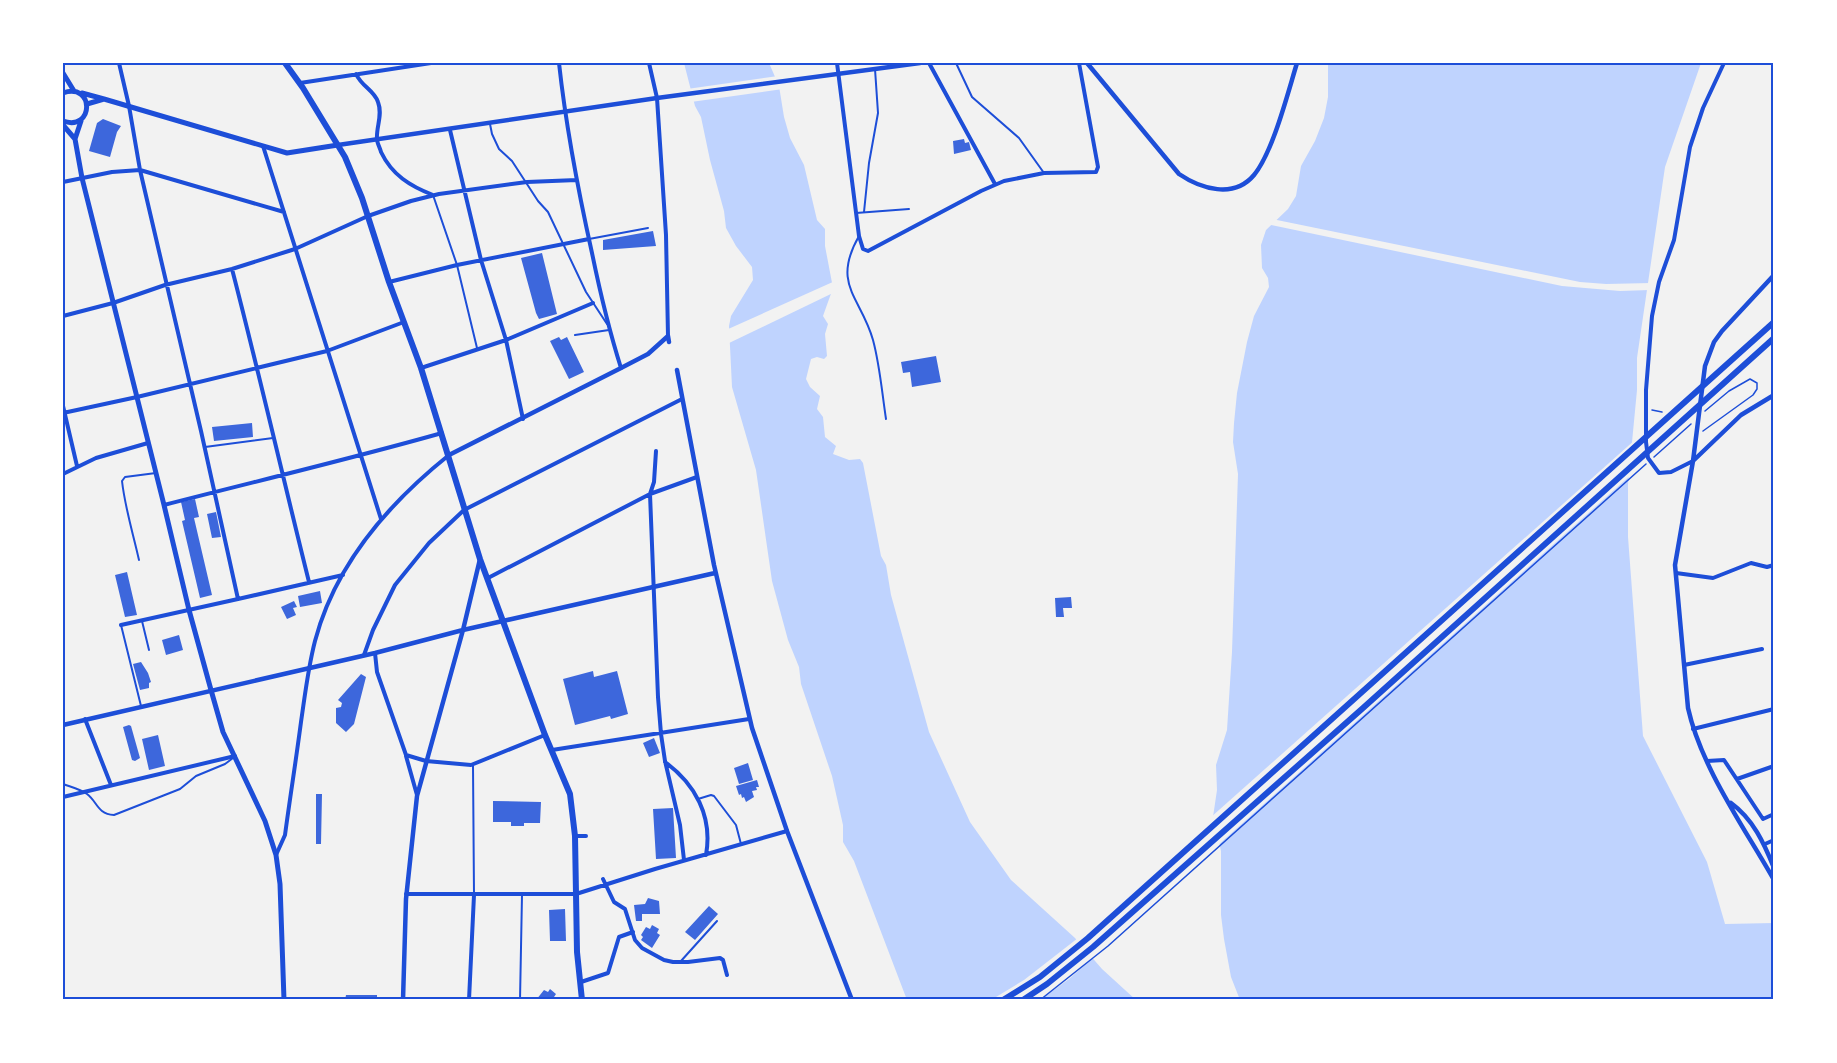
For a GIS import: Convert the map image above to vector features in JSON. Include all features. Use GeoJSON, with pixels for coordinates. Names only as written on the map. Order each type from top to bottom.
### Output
{"type":"FeatureCollection","features":[{"type":"Feature","properties":{"kind":"main road"},"geometry":{"type":"LineString","coordinates":[[285,63],[300,83],[345,157],[421,368],[480,559],[545,735],[570,794],[575,836],[580,998]]}},
{"type":"Feature","properties":{"kind":"main road"},"geometry":{"type":"LineString","coordinates":[[63,73],[87,104],[86,114],[75,138]]}},
{"type":"Feature","properties":{"kind":"main road"},"geometry":{"type":"LineString","coordinates":[[63,93],[76,92],[104,99],[287,153],[338,145]]}},
{"type":"Feature","properties":{"kind":"main road"},"geometry":{"type":"LineString","coordinates":[[87,104],[104,99]]}},
{"type":"Feature","properties":{"kind":"main road"},"geometry":{"type":"LineString","coordinates":[[63,123],[73,123],[83,118]]}},
{"type":"Feature","properties":{"kind":"main road"},"geometry":{"type":"LineString","coordinates":[[63,123],[75,138],[82,178],[189,610],[223,732],[265,821],[276,855],[280,884],[284,1000]]}},
{"type":"Feature","properties":{"kind":"main road"},"geometry":{"type":"LineString","coordinates":[[1003,1000],[1040,977],[1088,938],[1774,322]]}},
{"type":"Feature","properties":{"kind":"main road"},"geometry":{"type":"LineString","coordinates":[[1023,1000],[1093,947],[1774,338]]}},
{"type":"Feature","properties":{"kind":"street"},"geometry":{"type":"LineString","coordinates":[[119,63],[165,285],[205,447],[238,599]]}},
{"type":"Feature","properties":{"kind":"street"},"geometry":{"type":"LineString","coordinates":[[300,83],[431,63]]}},
{"type":"Feature","properties":{"kind":"street"},"geometry":{"type":"LineString","coordinates":[[559,63],[577,180],[608,328],[621,368]]}},
{"type":"Feature","properties":{"kind":"street"},"geometry":{"type":"LineString","coordinates":[[276,855],[285,835],[315,639],[343,575],[370,531],[401,497],[449,455],[648,354],[669,339],[666,235],[657,98],[649,63]]}},
{"type":"Feature","properties":{"kind":"street"},"geometry":{"type":"LineString","coordinates":[[837,63],[859,236],[863,249],[868,251],[995,184],[1044,173],[1092,173],[1097,170],[1079,63]]}},
{"type":"Feature","properties":{"kind":"street"},"geometry":{"type":"LineString","coordinates":[[338,145],[657,98],[920,63]]}},
{"type":"Feature","properties":{"kind":"street"},"geometry":{"type":"LineString","coordinates":[[929,63],[995,184]]}},
{"type":"Feature","properties":{"kind":"street"},"geometry":{"type":"LineString","coordinates":[[1087,63],[1179,174],[1204,188],[1225,189],[1235,188],[1247,182],[1260,166],[1272,139],[1298,63]]}},
{"type":"Feature","properties":{"kind":"street"},"geometry":{"type":"LineString","coordinates":[[1724,63],[1703,108],[1687,156],[1674,240],[1656,292],[1646,390],[1648,458],[1659,473],[1671,472],[1693,461],[1741,415],[1774,395]]}},
{"type":"Feature","properties":{"kind":"street"},"geometry":{"type":"LineString","coordinates":[[356,74],[360,84],[368,89],[378,102],[381,118],[377,140],[389,166],[398,176],[433,195]]}},
{"type":"Feature","properties":{"kind":"street"},"geometry":{"type":"LineString","coordinates":[[450,130],[481,260],[506,340],[523,419]]}},
{"type":"Feature","properties":{"kind":"street"},"geometry":{"type":"LineString","coordinates":[[263,146],[381,519]]}},
{"type":"Feature","properties":{"kind":"street"},"geometry":{"type":"LineString","coordinates":[[63,183],[112,172],[140,170],[284,212]]}},
{"type":"Feature","properties":{"kind":"street"},"geometry":{"type":"LineString","coordinates":[[63,316],[295,249],[368,216],[433,195],[527,182],[577,180]]}},
{"type":"Feature","properties":{"kind":"street"},"geometry":{"type":"LineString","coordinates":[[389,282],[457,265],[589,239]]}},
{"type":"Feature","properties":{"kind":"street"},"geometry":{"type":"LineString","coordinates":[[232,269],[309,582]]}},
{"type":"Feature","properties":{"kind":"street"},"geometry":{"type":"LineString","coordinates":[[1774,275],[1722,331],[1708,354],[1697,417],[1693,461],[1678,544],[1676,573],[1688,708],[1693,729],[1707,761],[1774,880]]}},
{"type":"Feature","properties":{"kind":"street"},"geometry":{"type":"LineString","coordinates":[[421,368],[506,340],[593,303]]}},
{"type":"Feature","properties":{"kind":"street"},"geometry":{"type":"LineString","coordinates":[[64,413],[327,351],[404,322]]}},
{"type":"Feature","properties":{"kind":"street"},"geometry":{"type":"LineString","coordinates":[[677,370],[715,573],[749,719],[787,831],[852,1000]]}},
{"type":"Feature","properties":{"kind":"street"},"geometry":{"type":"LineString","coordinates":[[364,655],[376,622],[395,585],[429,543],[464,510],[682,399]]}},
{"type":"Feature","properties":{"kind":"street"},"geometry":{"type":"LineString","coordinates":[[63,406],[77,466]]}},
{"type":"Feature","properties":{"kind":"street"},"geometry":{"type":"LineString","coordinates":[[164,505],[361,456],[442,433]]}},
{"type":"Feature","properties":{"kind":"street"},"geometry":{"type":"LineString","coordinates":[[63,474],[101,456],[148,443]]}},
{"type":"Feature","properties":{"kind":"street"},"geometry":{"type":"LineString","coordinates":[[656,452],[654,482],[650,494],[661,734],[680,825],[684,860]]}},
{"type":"Feature","properties":{"kind":"street"},"geometry":{"type":"LineString","coordinates":[[488,578],[650,494],[697,477]]}},
{"type":"Feature","properties":{"kind":"street"},"geometry":{"type":"LineString","coordinates":[[403,1000],[406,894],[417,796],[463,630],[480,559]]}},
{"type":"Feature","properties":{"kind":"street"},"geometry":{"type":"LineString","coordinates":[[1676,573],[1713,578],[1751,563],[1767,567],[1774,565]]}},
{"type":"Feature","properties":{"kind":"street"},"geometry":{"type":"LineString","coordinates":[[63,725],[715,573]]}},
{"type":"Feature","properties":{"kind":"street"},"geometry":{"type":"LineString","coordinates":[[121,625],[343,575]]}},
{"type":"Feature","properties":{"kind":"street"},"geometry":{"type":"LineString","coordinates":[[1684,665],[1762,649]]}},
{"type":"Feature","properties":{"kind":"street"},"geometry":{"type":"LineString","coordinates":[[375,653],[377,672],[406,755],[417,796]]}},
{"type":"Feature","properties":{"kind":"street"},"geometry":{"type":"LineString","coordinates":[[1693,729],[1774,709]]}},
{"type":"Feature","properties":{"kind":"street"},"geometry":{"type":"LineString","coordinates":[[85,719],[111,785]]}},
{"type":"Feature","properties":{"kind":"street"},"geometry":{"type":"LineString","coordinates":[[551,750],[749,719]]}},
{"type":"Feature","properties":{"kind":"street"},"geometry":{"type":"LineString","coordinates":[[406,755],[426,761],[473,764],[545,735]]}},
{"type":"Feature","properties":{"kind":"street"},"geometry":{"type":"LineString","coordinates":[[63,797],[235,756]]}},
{"type":"Feature","properties":{"kind":"street"},"geometry":{"type":"LineString","coordinates":[[1707,761],[1724,760],[1763,819],[1774,814]]}},
{"type":"Feature","properties":{"kind":"street"},"geometry":{"type":"LineString","coordinates":[[665,761],[682,775],[698,799],[705,816],[706,855]]}},
{"type":"Feature","properties":{"kind":"street"},"geometry":{"type":"LineString","coordinates":[[1737,779],[1774,766]]}},
{"type":"Feature","properties":{"kind":"street"},"geometry":{"type":"LineString","coordinates":[[1729,801],[1745,813],[1765,844],[1774,868]]}},
{"type":"Feature","properties":{"kind":"street"},"geometry":{"type":"LineString","coordinates":[[406,894],[576,894],[787,831]]}},
{"type":"Feature","properties":{"kind":"street"},"geometry":{"type":"LineString","coordinates":[[575,836],[586,837]]}},
{"type":"Feature","properties":{"kind":"street"},"geometry":{"type":"LineString","coordinates":[[1765,844],[1774,840]]}},
{"type":"Feature","properties":{"kind":"street"},"geometry":{"type":"LineString","coordinates":[[603,879],[614,902],[625,909],[638,945],[664,960],[679,963],[720,958],[723,960],[726,975]]}},
{"type":"Feature","properties":{"kind":"street"},"geometry":{"type":"LineString","coordinates":[[468,1000],[474,895]]}},
{"type":"Feature","properties":{"kind":"street"},"geometry":{"type":"LineString","coordinates":[[581,982],[608,973],[619,937],[633,932]]}},
{"type":"Feature","properties":{"kind":"lane"},"geometry":{"type":"LineString","coordinates":[[956,63],[972,97],[1018,138],[1044,173]]}},
{"type":"Feature","properties":{"kind":"lane"},"geometry":{"type":"LineString","coordinates":[[864,212],[867,173],[878,113],[875,69]]}},
{"type":"Feature","properties":{"kind":"lane"},"geometry":{"type":"LineString","coordinates":[[490,124],[499,149],[512,161],[538,201],[548,212],[562,244],[608,328],[575,335]]}},
{"type":"Feature","properties":{"kind":"lane"},"geometry":{"type":"LineString","coordinates":[[433,195],[457,265],[477,350]]}},
{"type":"Feature","properties":{"kind":"lane"},"geometry":{"type":"LineString","coordinates":[[856,213],[909,209]]}},
{"type":"Feature","properties":{"kind":"lane"},"geometry":{"type":"LineString","coordinates":[[589,239],[648,228]]}},
{"type":"Feature","properties":{"kind":"lane"},"geometry":{"type":"LineString","coordinates":[[859,236],[847,261],[848,281],[874,343],[886,419]]}},
{"type":"Feature","properties":{"kind":"lane"},"geometry":{"type":"LineString","coordinates":[[205,447],[274,438]]}},
{"type":"Feature","properties":{"kind":"lane"},"geometry":{"type":"LineString","coordinates":[[139,560],[131,522],[124,504],[122,481],[125,477],[156,473]]}},
{"type":"Feature","properties":{"kind":"lane"},"geometry":{"type":"LineString","coordinates":[[141,621],[149,650]]}},
{"type":"Feature","properties":{"kind":"lane"},"geometry":{"type":"LineString","coordinates":[[121,625],[141,706]]}},
{"type":"Feature","properties":{"kind":"lane"},"geometry":{"type":"LineString","coordinates":[[63,784],[83,792],[90,797],[96,807],[114,815],[180,789],[196,776],[225,764],[235,756]]}},
{"type":"Feature","properties":{"kind":"lane"},"geometry":{"type":"LineString","coordinates":[[473,764],[474,895]]}},
{"type":"Feature","properties":{"kind":"lane"},"geometry":{"type":"LineString","coordinates":[[698,799],[714,796],[736,825],[741,844]]}},
{"type":"Feature","properties":{"kind":"lane"},"geometry":{"type":"LineString","coordinates":[[520,1000],[522,895]]}},
{"type":"Feature","properties":{"kind":"lane"},"geometry":{"type":"LineString","coordinates":[[679,963],[717,921]]}},
{"type":"Feature","properties":{"kind":"path"},"geometry":{"type":"LineString","coordinates":[[1699,417],[1738,384],[1754,380],[1757,385],[1756,391],[1704,431],[1702,425]]}},
{"type":"Feature","properties":{"kind":"path"},"geometry":{"type":"LineString","coordinates":[[1040,1000],[1108,946],[1692,424]]}},
{"type":"Feature","properties":{"kind":"water"},"geometry":{"type":"Polygon","coordinates":[[[684,63],[769,63],[779,86],[790,138],[804,165],[817,220],[825,229],[825,246],[833,288],[823,316],[828,324],[825,334],[827,356],[824,359],[817,357],[811,359],[806,379],[810,387],[820,396],[817,409],[823,417],[825,437],[836,446],[833,454],[849,460],[860,459],[863,463],[881,556],[886,565],[891,595],[929,732],[970,822],[1011,880],[1075,938],[1102,969],[1136,1000],[907,1000],[854,861],[843,842],[843,825],[832,776],[801,684],[799,667],[788,640],[772,581],[756,470],[732,387],[729,326],[731,316],[753,280],[752,267],[726,228],[701,117],[695,106],[684,63]]]}},
{"type":"Feature","properties":{"kind":"water"},"geometry":{"type":"Polygon","coordinates":[[[1328,63],[1701,63],[1665,167],[1637,358],[1637,390],[1628,484],[1628,537],[1643,736],[1707,862],[1725,924],[1774,923],[1774,1000],[1240,1000],[1231,977],[1224,939],[1221,915],[1221,851],[1213,817],[1217,790],[1216,765],[1227,730],[1232,652],[1238,474],[1233,442],[1234,423],[1247,342],[1254,316],[1269,287],[1268,278],[1262,268],[1261,245],[1266,230],[1288,209],[1296,196],[1301,166],[1315,141],[1324,118],[1328,97],[1328,63]]]}},
{"type":"Feature","properties":{"kind":"pier"},"geometry":{"type":"Polygon","coordinates":[[[778,76],[783,89],[691,102],[687,89],[778,76]]]}},
{"type":"Feature","properties":{"kind":"pier"},"geometry":{"type":"Polygon","coordinates":[[[1272,219],[1580,282],[1651,283],[1650,290],[1620,291],[1562,286],[1267,224],[1272,219]]]}},
{"type":"Feature","properties":{"kind":"pier"},"geometry":{"type":"Polygon","coordinates":[[[835,281],[835,292],[727,344],[726,330],[835,281]]]}},
{"type":"Feature","properties":{"kind":"pier"},"geometry":{"type":"Polygon","coordinates":[[[1636,439],[1633,473],[1217,846],[1210,818],[1636,439]]]}},
{"type":"Feature","properties":{"kind":"pier"},"geometry":{"type":"Polygon","coordinates":[[[1078,938],[1095,956],[1040,1000],[991,1000],[1024,980],[1078,938]]]}},
{"type":"Feature","properties":{"kind":"building"},"geometry":{"type":"Polygon","coordinates":[[[103,119],[121,126],[110,157],[89,151],[97,123],[103,119]]]}},
{"type":"Feature","properties":{"kind":"building"},"geometry":{"type":"Polygon","coordinates":[[[964,139],[965,143],[969,142],[971,150],[954,154],[953,141],[964,139]]]}},
{"type":"Feature","properties":{"kind":"building"},"geometry":{"type":"Polygon","coordinates":[[[653,231],[656,246],[603,250],[603,240],[653,231]]]}},
{"type":"Feature","properties":{"kind":"building"},"geometry":{"type":"Polygon","coordinates":[[[542,253],[557,314],[539,319],[521,258],[542,253]]]}},
{"type":"Feature","properties":{"kind":"building"},"geometry":{"type":"Polygon","coordinates":[[[559,337],[561,340],[567,337],[584,372],[569,379],[550,341],[559,337]]]}},
{"type":"Feature","properties":{"kind":"building"},"geometry":{"type":"Polygon","coordinates":[[[936,356],[941,382],[912,387],[910,372],[903,373],[901,362],[936,356]]]}},
{"type":"Feature","properties":{"kind":"building"},"geometry":{"type":"Polygon","coordinates":[[[252,423],[253,437],[214,441],[212,427],[252,423]]]}},
{"type":"Feature","properties":{"kind":"building"},"geometry":{"type":"Polygon","coordinates":[[[195,499],[199,517],[194,518],[212,595],[200,598],[182,521],[185,520],[181,502],[195,499]]]}},
{"type":"Feature","properties":{"kind":"building"},"geometry":{"type":"Polygon","coordinates":[[[216,512],[221,537],[212,538],[207,514],[216,512]]]}},
{"type":"Feature","properties":{"kind":"building"},"geometry":{"type":"Polygon","coordinates":[[[127,572],[137,615],[125,617],[115,575],[127,572]]]}},
{"type":"Feature","properties":{"kind":"building"},"geometry":{"type":"Polygon","coordinates":[[[320,591],[322,603],[300,607],[298,596],[320,591]]]}},
{"type":"Feature","properties":{"kind":"building"},"geometry":{"type":"Polygon","coordinates":[[[1071,597],[1072,608],[1063,608],[1064,617],[1056,617],[1055,598],[1071,597]]]}},
{"type":"Feature","properties":{"kind":"building"},"geometry":{"type":"Polygon","coordinates":[[[294,601],[297,607],[293,608],[296,615],[287,619],[281,607],[294,601]]]}},
{"type":"Feature","properties":{"kind":"building"},"geometry":{"type":"Polygon","coordinates":[[[179,635],[183,650],[166,655],[162,640],[179,635]]]}},
{"type":"Feature","properties":{"kind":"building"},"geometry":{"type":"Polygon","coordinates":[[[141,662],[151,682],[149,688],[140,690],[133,664],[141,662]]]}},
{"type":"Feature","properties":{"kind":"building"},"geometry":{"type":"Polygon","coordinates":[[[593,671],[594,677],[617,671],[628,714],[575,725],[563,679],[593,671]]]}},
{"type":"Feature","properties":{"kind":"building"},"geometry":{"type":"Polygon","coordinates":[[[361,674],[366,677],[354,724],[346,732],[336,723],[336,708],[341,707],[342,703],[338,700],[361,674]]]}},
{"type":"Feature","properties":{"kind":"building"},"geometry":{"type":"Polygon","coordinates":[[[129,725],[140,758],[135,761],[132,760],[123,727],[129,725]]]}},
{"type":"Feature","properties":{"kind":"building"},"geometry":{"type":"Polygon","coordinates":[[[158,735],[165,766],[149,770],[142,739],[158,735]]]}},
{"type":"Feature","properties":{"kind":"building"},"geometry":{"type":"Polygon","coordinates":[[[654,738],[660,753],[649,757],[643,743],[654,738]]]}},
{"type":"Feature","properties":{"kind":"building"},"geometry":{"type":"Polygon","coordinates":[[[748,763],[753,780],[739,784],[734,768],[748,763]]]}},
{"type":"Feature","properties":{"kind":"building"},"geometry":{"type":"Polygon","coordinates":[[[757,780],[759,787],[752,791],[754,797],[746,802],[741,794],[739,795],[736,786],[757,780]]]}},
{"type":"Feature","properties":{"kind":"building"},"geometry":{"type":"Polygon","coordinates":[[[316,794],[322,794],[321,844],[316,844],[316,794]]]}},
{"type":"Feature","properties":{"kind":"building"},"geometry":{"type":"Polygon","coordinates":[[[493,801],[541,802],[540,823],[511,826],[511,822],[493,822],[493,801]]]}},
{"type":"Feature","properties":{"kind":"building"},"geometry":{"type":"Polygon","coordinates":[[[673,808],[676,858],[656,859],[653,809],[673,808]]]}},
{"type":"Feature","properties":{"kind":"building"},"geometry":{"type":"Polygon","coordinates":[[[648,898],[659,901],[660,914],[642,914],[642,921],[636,921],[634,905],[645,904],[648,898]]]}},
{"type":"Feature","properties":{"kind":"building"},"geometry":{"type":"Polygon","coordinates":[[[709,906],[718,914],[695,940],[685,932],[709,906]]]}},
{"type":"Feature","properties":{"kind":"building"},"geometry":{"type":"Polygon","coordinates":[[[565,909],[566,941],[550,941],[549,910],[565,909]]]}},
{"type":"Feature","properties":{"kind":"building"},"geometry":{"type":"Polygon","coordinates":[[[652,925],[659,929],[657,933],[660,935],[652,948],[641,940],[643,937],[641,935],[646,927],[650,929],[652,925]]]}},
{"type":"Feature","properties":{"kind":"building"},"geometry":{"type":"Polygon","coordinates":[[[550,989],[556,994],[554,997],[558,1000],[536,1000],[544,990],[548,992],[550,989]]]}},
{"type":"Feature","properties":{"kind":"building"},"geometry":{"type":"Polygon","coordinates":[[[346,995],[377,995],[377,1000],[345,1000],[346,995]]]}}]}
